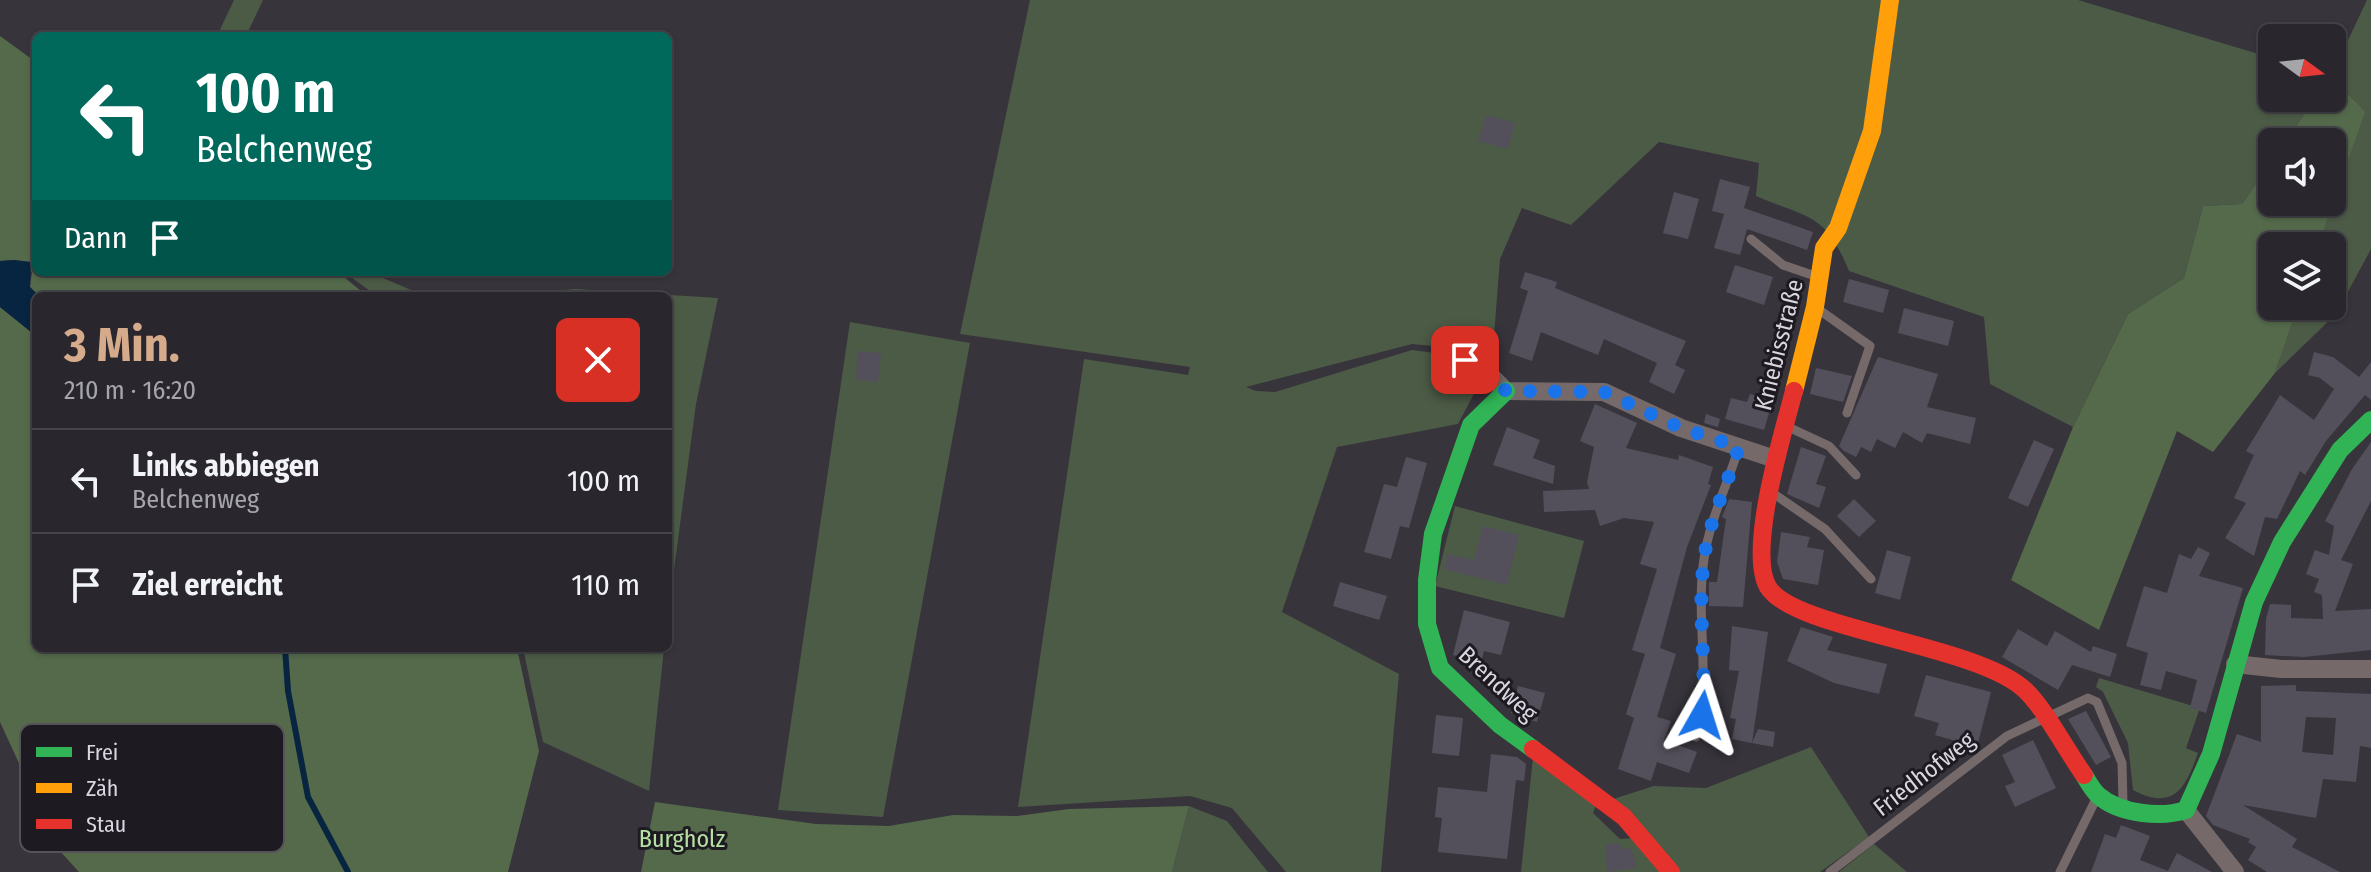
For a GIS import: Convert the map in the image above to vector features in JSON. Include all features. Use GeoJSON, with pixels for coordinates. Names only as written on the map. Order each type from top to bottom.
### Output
{"type":"FeatureCollection","features":[{"type":"Feature","properties":{"kind":"street","name":"Kniebisstraße"},"geometry":{"type":"LineString","coordinates":[[1890,0],[1872,131],[1838,228],[1824,248],[1815,307],[1775,459],[1761,564],[1769,589],[1800,610],[1988,667],[2025,690],[2098,796]]}},
{"type":"Feature","properties":{"kind":"street"},"geometry":{"type":"LineString","coordinates":[[1465,360],[1491,376],[1506,391],[1604,392],[1681,428],[1775,459]]}},
{"type":"Feature","properties":{"kind":"street","name":"Brendweg"},"geometry":{"type":"LineString","coordinates":[[1506,391],[1471,425],[1433,534],[1427,580],[1427,624],[1440,668],[1500,725],[1622,820],[1671,872]]}},
{"type":"Feature","properties":{"kind":"street"},"geometry":{"type":"LineString","coordinates":[[2098,796],[2123,809],[2171,815],[2186,810],[2211,754],[2254,602],[2282,542],[2340,450],[2371,420]]}},
{"type":"Feature","properties":{"kind":"street"},"geometry":{"type":"LineString","coordinates":[[2235,664],[2281,669],[2371,669]]}},
{"type":"Feature","properties":{"kind":"street"},"geometry":{"type":"LineString","coordinates":[[2186,810],[2235,872]]}},
{"type":"Feature","properties":{"kind":"lane"},"geometry":{"type":"LineString","coordinates":[[1751,239],[1783,265],[1821,278]]}},
{"type":"Feature","properties":{"kind":"lane"},"geometry":{"type":"LineString","coordinates":[[1815,307],[1848,327],[1870,346],[1847,413]]}},
{"type":"Feature","properties":{"kind":"lane"},"geometry":{"type":"LineString","coordinates":[[1783,425],[1829,446],[1856,475]]}},
{"type":"Feature","properties":{"kind":"lane"},"geometry":{"type":"LineString","coordinates":[[1696,737],[1706,674],[1701,608],[1704,557],[1739,447]]}},
{"type":"Feature","properties":{"kind":"lane"},"geometry":{"type":"LineString","coordinates":[[1769,490],[1825,529],[1871,579]]}},
{"type":"Feature","properties":{"kind":"lane","name":"Friedhofweg"},"geometry":{"type":"LineString","coordinates":[[1830,872],[2007,736],[2088,698],[2097,702],[2122,763],[2123,809]]}},
{"type":"Feature","properties":{"kind":"lane"},"geometry":{"type":"LineString","coordinates":[[2060,872],[2098,796]]}},
{"type":"Feature","properties":{"kind":"green space"},"geometry":{"type":"Polygon","coordinates":[[[234,0],[263,0],[248,32],[219,32],[234,0]]]}},
{"type":"Feature","properties":{"kind":"green space"},"geometry":{"type":"Polygon","coordinates":[[[1030,0],[2078,0],[2258,54],[2258,112],[2306,112],[2295,128],[2258,128],[2258,181],[2242,204],[2203,206],[2184,278],[2128,314],[2073,427],[1990,384],[1984,317],[1849,271],[1832,238],[1814,220],[1756,196],[1759,163],[1659,142],[1571,225],[1522,208],[1500,259],[1489,367],[1444,347],[1412,344],[1246,387],[1275,392],[1412,350],[1442,354],[1484,375],[1458,424],[1337,447],[1282,612],[1399,674],[1381,872],[1286,872],[1232,808],[1190,796],[1018,807],[1084,359],[1188,375],[1190,367],[960,334],[1030,0]]]}},
{"type":"Feature","properties":{"kind":"green space"},"geometry":{"type":"Polygon","coordinates":[[[2367,0],[2371,0],[2371,249],[2346,295],[2346,232],[2323,232],[2328,216],[2346,216],[2346,164],[2364,112],[2346,91],[2346,44],[2367,0]]]}},
{"type":"Feature","properties":{"kind":"green space"},"geometry":{"type":"Polygon","coordinates":[[[0,36],[32,59],[32,272],[15,260],[0,261],[0,36]]]}},
{"type":"Feature","properties":{"kind":"green space"},"geometry":{"type":"Polygon","coordinates":[[[2346,91],[2365,112],[2346,166],[2346,128],[2295,128],[2306,112],[2346,112],[2346,91]]]}},
{"type":"Feature","properties":{"kind":"green space"},"geometry":{"type":"Polygon","coordinates":[[[2258,181],[2258,216],[2329,216],[2323,232],[2258,232],[2258,320],[2293,320],[2275,373],[2213,452],[2177,431],[2099,630],[2011,580],[2073,427],[2128,314],[2184,278],[2203,206],[2242,204],[2258,181]]]}},
{"type":"Feature","properties":{"kind":"green space"},"geometry":{"type":"Polygon","coordinates":[[[32,272],[32,276],[343,276],[362,292],[35,292],[30,287],[32,272]]]}},
{"type":"Feature","properties":{"kind":"green space"},"geometry":{"type":"Polygon","coordinates":[[[350,276],[378,276],[416,292],[372,292],[350,276]]]}},
{"type":"Feature","properties":{"kind":"green space"},"geometry":{"type":"Polygon","coordinates":[[[576,289],[623,292],[543,292],[576,289]]]}},
{"type":"Feature","properties":{"kind":"green space"},"geometry":{"type":"Polygon","coordinates":[[[672,295],[718,298],[696,404],[672,585],[672,295]]]}},
{"type":"Feature","properties":{"kind":"green space"},"geometry":{"type":"Polygon","coordinates":[[[0,307],[32,333],[32,652],[518,652],[539,751],[508,872],[79,872],[61,852],[284,852],[284,724],[20,724],[20,765],[0,722],[0,307]]]}},
{"type":"Feature","properties":{"kind":"green space"},"geometry":{"type":"Polygon","coordinates":[[[2293,320],[2330,320],[2275,373],[2293,320]]]}},
{"type":"Feature","properties":{"kind":"green space"},"geometry":{"type":"Polygon","coordinates":[[[850,322],[970,343],[883,817],[778,810],[850,322]]]}},
{"type":"Feature","properties":{"kind":"green space"},"geometry":{"type":"Polygon","coordinates":[[[1455,506],[1584,541],[1564,618],[1435,586],[1455,506]]]}},
{"type":"Feature","properties":{"kind":"green space"},"geometry":{"type":"Polygon","coordinates":[[[524,652],[664,652],[649,791],[543,742],[524,652]]]}},
{"type":"Feature","properties":{"kind":"green space"},"geometry":{"type":"Polygon","coordinates":[[[2099,678],[2200,708],[2186,748],[2198,753],[2189,776],[2176,792],[2159,798],[2133,790],[2128,743],[2103,692],[2096,687],[2099,678]]]}},
{"type":"Feature","properties":{"kind":"green space"},"geometry":{"type":"Polygon","coordinates":[[[1811,747],[1869,837],[1820,872],[1679,872],[1610,800],[1654,786],[1706,788],[1811,747]]]}},
{"type":"Feature","properties":{"kind":"green space"},"geometry":{"type":"Polygon","coordinates":[[[1533,757],[1596,805],[1593,813],[1620,839],[1637,838],[1664,872],[1521,872],[1533,757]]]}},
{"type":"Feature","properties":{"kind":"green space","name":"Burgholz"},"geometry":{"type":"Polygon","coordinates":[[[655,802],[816,824],[889,826],[953,815],[1017,816],[1069,809],[1189,806],[1172,872],[641,872],[655,802]]]}},
{"type":"Feature","properties":{"kind":"green space"},"geometry":{"type":"Polygon","coordinates":[[[1189,806],[1227,821],[1268,872],[1172,872],[1189,806]]]}},
{"type":"Feature","properties":{"kind":"green space"},"geometry":{"type":"Polygon","coordinates":[[[1874,844],[1907,872],[1839,872],[1874,844]]]}},
{"type":"Feature","properties":{"kind":"water"},"geometry":{"type":"Polygon","coordinates":[[[0,261],[31,262],[30,287],[35,292],[32,292],[32,333],[0,307],[0,261]]]}},
{"type":"Feature","properties":{"kind":"building"},"geometry":{"type":"Polygon","coordinates":[[[1486,115],[1515,123],[1508,149],[1478,141],[1486,115]]]}},
{"type":"Feature","properties":{"kind":"building"},"geometry":{"type":"Polygon","coordinates":[[[1720,179],[1750,187],[1744,208],[1813,232],[1807,250],[1747,229],[1740,255],[1714,248],[1724,214],[1712,211],[1720,179]]]}},
{"type":"Feature","properties":{"kind":"building"},"geometry":{"type":"Polygon","coordinates":[[[1674,192],[1699,199],[1688,239],[1663,233],[1674,192]]]}},
{"type":"Feature","properties":{"kind":"building"},"geometry":{"type":"Polygon","coordinates":[[[1735,265],[1773,277],[1764,305],[1726,292],[1735,265]]]}},
{"type":"Feature","properties":{"kind":"building"},"geometry":{"type":"Polygon","coordinates":[[[1525,272],[1557,282],[1555,288],[1686,341],[1675,365],[1685,370],[1674,394],[1649,382],[1657,363],[1604,339],[1598,355],[1541,332],[1532,361],[1509,353],[1528,291],[1520,288],[1525,272]]]}},
{"type":"Feature","properties":{"kind":"building"},"geometry":{"type":"Polygon","coordinates":[[[1849,279],[1889,290],[1883,313],[1843,302],[1849,279]]]}},
{"type":"Feature","properties":{"kind":"building"},"geometry":{"type":"Polygon","coordinates":[[[1904,308],[1954,321],[1948,346],[1898,333],[1904,308]]]}},
{"type":"Feature","properties":{"kind":"building"},"geometry":{"type":"Polygon","coordinates":[[[858,351],[881,353],[878,382],[856,380],[858,351]]]}},
{"type":"Feature","properties":{"kind":"building"},"geometry":{"type":"Polygon","coordinates":[[[2314,352],[2333,357],[2359,377],[2371,362],[2371,400],[2365,395],[2326,441],[2305,475],[2300,471],[2277,519],[2265,517],[2254,556],[2225,538],[2246,503],[2234,498],[2254,455],[2246,451],[2280,395],[2314,420],[2334,389],[2320,378],[2308,375],[2314,352]]]}},
{"type":"Feature","properties":{"kind":"building"},"geometry":{"type":"Polygon","coordinates":[[[1878,357],[1938,374],[1927,407],[1976,418],[1970,444],[1927,433],[1922,443],[1903,432],[1895,448],[1877,439],[1871,452],[1861,447],[1856,457],[1844,451],[1839,446],[1878,357]]]}},
{"type":"Feature","properties":{"kind":"building"},"geometry":{"type":"Polygon","coordinates":[[[1816,368],[1852,376],[1843,402],[1810,394],[1816,368]]]}},
{"type":"Feature","properties":{"kind":"building"},"geometry":{"type":"Polygon","coordinates":[[[1750,394],[1773,400],[1764,430],[1725,419],[1731,398],[1747,402],[1750,394]]]}},
{"type":"Feature","properties":{"kind":"building"},"geometry":{"type":"Polygon","coordinates":[[[1595,404],[1637,423],[1626,448],[1678,460],[1679,455],[1713,467],[1708,484],[1711,485],[1687,547],[1660,648],[1676,654],[1657,717],[1671,721],[1664,740],[1697,752],[1689,773],[1657,762],[1651,781],[1618,769],[1634,718],[1626,714],[1645,654],[1632,650],[1657,569],[1640,564],[1654,522],[1624,518],[1600,526],[1595,510],[1544,512],[1543,491],[1589,489],[1587,482],[1594,447],[1580,441],[1595,404]]]}},
{"type":"Feature","properties":{"kind":"building"},"geometry":{"type":"Polygon","coordinates":[[[1706,414],[1720,419],[1718,427],[1704,423],[1706,414]]]}},
{"type":"Feature","properties":{"kind":"building"},"geometry":{"type":"Polygon","coordinates":[[[1507,427],[1540,440],[1533,458],[1555,466],[1553,484],[1493,465],[1507,427]]]}},
{"type":"Feature","properties":{"kind":"building"},"geometry":{"type":"Polygon","coordinates":[[[2034,440],[2054,449],[2028,507],[2008,498],[2034,440]]]}},
{"type":"Feature","properties":{"kind":"building"},"geometry":{"type":"Polygon","coordinates":[[[2371,442],[2371,501],[2341,560],[2353,564],[2335,611],[2371,609],[2371,650],[2304,657],[2265,655],[2266,619],[2270,604],[2291,605],[2291,618],[2323,619],[2322,595],[2314,592],[2319,579],[2306,574],[2315,550],[2329,555],[2334,526],[2325,521],[2352,469],[2371,442]]]}},
{"type":"Feature","properties":{"kind":"building"},"geometry":{"type":"Polygon","coordinates":[[[1801,447],[1826,456],[1816,484],[1826,487],[1819,508],[1787,494],[1801,447]]]}},
{"type":"Feature","properties":{"kind":"building"},"geometry":{"type":"Polygon","coordinates":[[[1406,457],[1427,463],[1409,528],[1400,526],[1391,559],[1364,552],[1384,484],[1397,487],[1406,457]]]}},
{"type":"Feature","properties":{"kind":"building"},"geometry":{"type":"Polygon","coordinates":[[[1729,499],[1752,502],[1743,607],[1709,606],[1709,582],[1717,582],[1726,519],[1722,517],[1729,499]]]}},
{"type":"Feature","properties":{"kind":"building"},"geometry":{"type":"Polygon","coordinates":[[[1854,499],[1876,521],[1859,537],[1837,516],[1854,499]]]}},
{"type":"Feature","properties":{"kind":"building"},"geometry":{"type":"Polygon","coordinates":[[[1483,526],[1519,535],[1507,585],[1444,569],[1447,554],[1474,560],[1483,526]]]}},
{"type":"Feature","properties":{"kind":"building"},"geometry":{"type":"Polygon","coordinates":[[[1781,532],[1810,537],[1807,547],[1824,550],[1818,585],[1783,579],[1777,562],[1781,532]]]}},
{"type":"Feature","properties":{"kind":"building"},"geometry":{"type":"Polygon","coordinates":[[[2198,547],[2210,553],[2199,576],[2243,588],[2206,713],[2190,708],[2197,680],[2166,671],[2161,690],[2140,685],[2148,653],[2126,646],[2144,586],[2167,593],[2179,554],[2191,559],[2198,547]]]}},
{"type":"Feature","properties":{"kind":"building"},"geometry":{"type":"Polygon","coordinates":[[[1887,550],[1911,557],[1900,600],[1875,593],[1887,550]]]}},
{"type":"Feature","properties":{"kind":"building"},"geometry":{"type":"Polygon","coordinates":[[[1340,582],[1387,596],[1379,620],[1333,606],[1340,582]]]}},
{"type":"Feature","properties":{"kind":"building"},"geometry":{"type":"Polygon","coordinates":[[[1464,610],[1510,622],[1501,655],[1484,651],[1481,663],[1453,655],[1464,610]]]}},
{"type":"Feature","properties":{"kind":"building"},"geometry":{"type":"Polygon","coordinates":[[[1732,626],[1768,632],[1752,743],[1732,739],[1736,719],[1730,718],[1739,671],[1729,670],[1732,626]]]}},
{"type":"Feature","properties":{"kind":"building"},"geometry":{"type":"Polygon","coordinates":[[[1801,627],[1833,637],[1827,650],[1887,664],[1879,694],[1834,683],[1787,661],[1801,627]]]}},
{"type":"Feature","properties":{"kind":"building"},"geometry":{"type":"Polygon","coordinates":[[[2018,629],[2047,646],[2055,631],[2091,652],[2093,646],[2117,654],[2110,677],[2072,665],[2058,690],[2002,657],[2018,629]]]}},
{"type":"Feature","properties":{"kind":"building"},"geometry":{"type":"Polygon","coordinates":[[[1926,675],[1991,692],[1977,747],[1935,735],[1939,723],[1914,716],[1926,675]]]}},
{"type":"Feature","properties":{"kind":"building"},"geometry":{"type":"Polygon","coordinates":[[[2296,685],[2296,691],[2371,694],[2371,748],[2360,746],[2356,782],[2323,779],[2316,818],[2243,805],[2297,839],[2292,847],[2340,872],[2267,872],[2248,860],[2256,847],[2248,842],[2250,839],[2213,825],[2206,816],[2237,734],[2261,742],[2261,686],[2296,685]],[[2306,717],[2302,752],[2333,755],[2336,718],[2306,717]]]}},
{"type":"Feature","properties":{"kind":"building"},"geometry":{"type":"Polygon","coordinates":[[[1518,686],[1545,693],[1537,722],[1511,713],[1518,686]]]}},
{"type":"Feature","properties":{"kind":"building"},"geometry":{"type":"Polygon","coordinates":[[[2086,711],[2111,757],[2096,765],[2068,719],[2086,711]]]}},
{"type":"Feature","properties":{"kind":"building"},"geometry":{"type":"Polygon","coordinates":[[[1436,715],[1463,718],[1459,756],[1432,753],[1436,715]]]}},
{"type":"Feature","properties":{"kind":"building"},"geometry":{"type":"Polygon","coordinates":[[[1758,729],[1775,732],[1773,747],[1752,743],[1758,729]]]}},
{"type":"Feature","properties":{"kind":"building"},"geometry":{"type":"Polygon","coordinates":[[[2033,740],[2056,788],[2015,807],[2005,786],[2015,782],[2002,755],[2033,740]]]}},
{"type":"Feature","properties":{"kind":"building"},"geometry":{"type":"Polygon","coordinates":[[[1491,754],[1517,757],[1526,764],[1524,781],[1516,780],[1507,859],[1438,852],[1442,818],[1435,817],[1438,787],[1487,792],[1491,754]]]}},
{"type":"Feature","properties":{"kind":"building"},"geometry":{"type":"Polygon","coordinates":[[[2121,825],[2150,836],[2140,860],[2168,871],[2177,853],[2212,872],[2091,872],[2105,834],[2116,838],[2121,825]]]}},
{"type":"Feature","properties":{"kind":"building"},"geometry":{"type":"Polygon","coordinates":[[[1620,843],[1621,849],[1630,848],[1634,854],[1636,868],[1607,872],[1605,844],[1620,843]]]}},
{"type":"Feature","properties":{"kind":"waterway"},"geometry":{"type":"LineString","coordinates":[[285,652],[288,691],[308,797],[348,872]]}},
{"type":"Feature","properties":{"kind":"traffic: fast"},"geometry":{"type":"LineString","coordinates":[[1506,391],[1471,425],[1433,534],[1427,580],[1427,624],[1440,668],[1500,725],[1533,749]]}},
{"type":"Feature","properties":{"kind":"traffic: fast"},"geometry":{"type":"LineString","coordinates":[[2084,775],[2097,794],[2118,807],[2153,814],[2186,810],[2211,754],[2254,602],[2282,542],[2340,450],[2371,420]]}},
{"type":"Feature","properties":{"kind":"traffic: slow"},"geometry":{"type":"LineString","coordinates":[[1794,391],[1815,307],[1824,248],[1838,228],[1872,131],[1890,0]]}},
{"type":"Feature","properties":{"kind":"traffic: jam"},"geometry":{"type":"LineString","coordinates":[[1794,391],[1775,462],[1764,520],[1763,570],[1768,587],[1784,602],[1812,615],[1968,661],[2001,674],[2033,698],[2084,775]]}},
{"type":"Feature","properties":{"kind":"traffic: jam"},"geometry":{"type":"LineString","coordinates":[[1533,749],[1624,817],[1671,872]]}},
{"type":"Feature","properties":{"kind":"route"},"geometry":{"type":"LineString","coordinates":[[1465,360],[1491,376],[1506,391],[1604,392],[1681,428],[1739,447],[1704,557],[1701,608],[1706,674],[1702,715]]}}]}
